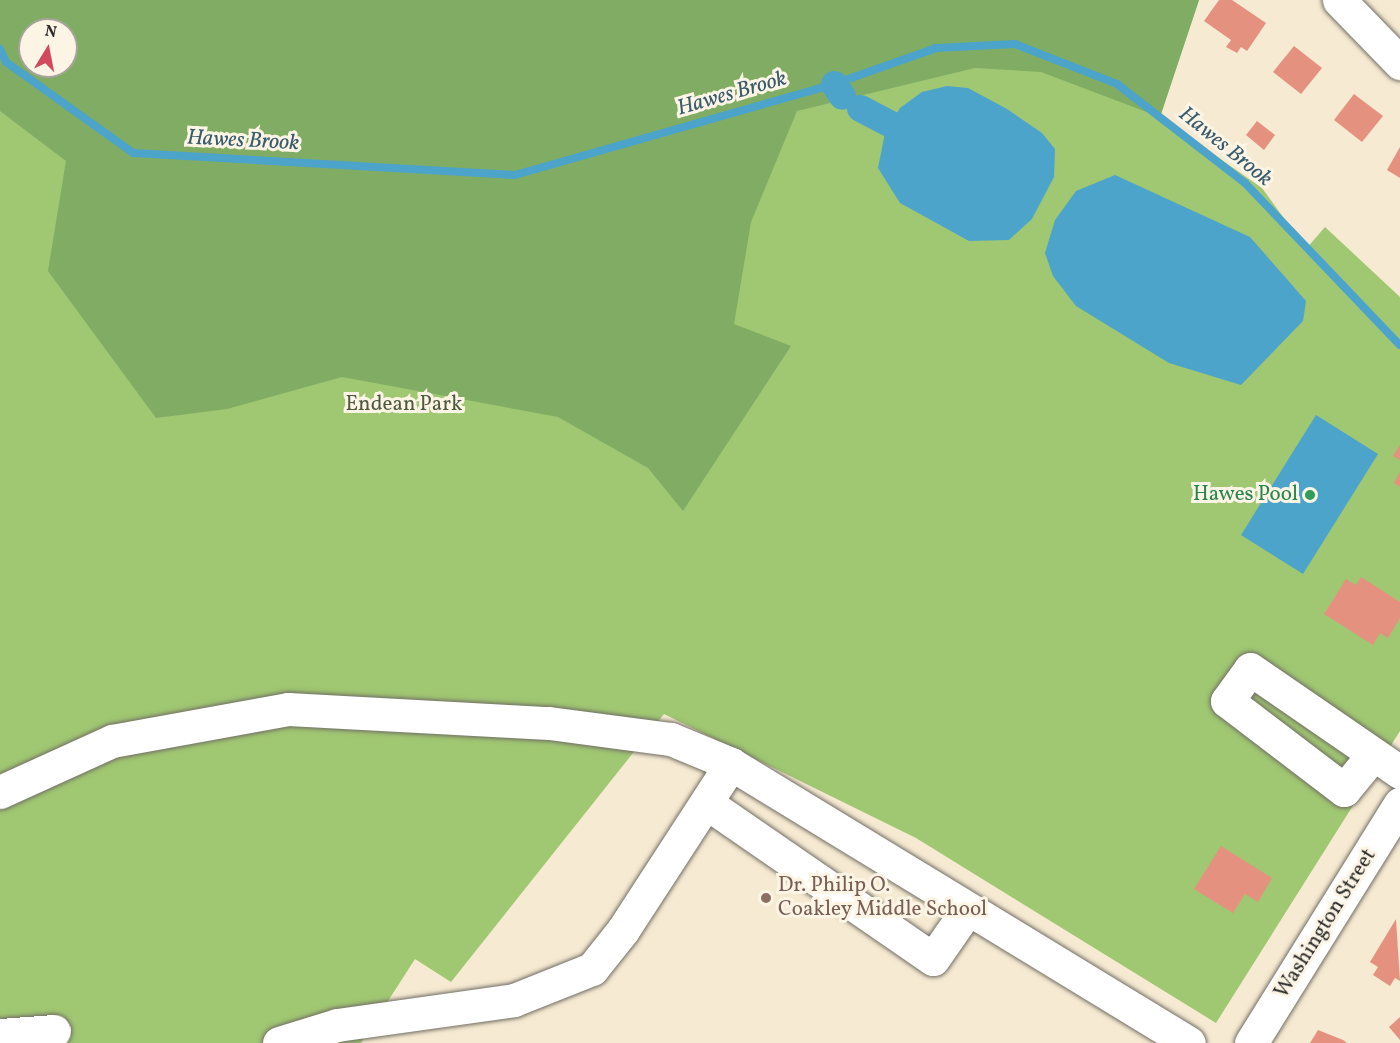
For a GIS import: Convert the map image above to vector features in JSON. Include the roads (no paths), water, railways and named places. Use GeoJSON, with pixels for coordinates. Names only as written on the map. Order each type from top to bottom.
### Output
{"type":"FeatureCollection","features":[{"type":"Feature","properties":{"kind":"main road"},"geometry":{"type":"LineString","coordinates":[[1338,0],[1400,63]]}},
{"type":"Feature","properties":{"kind":"main road"},"geometry":{"type":"LineString","coordinates":[[0,792],[112,741],[288,709],[549,723],[671,739],[731,764],[966,910],[1189,1043]]}},
{"type":"Feature","properties":{"kind":"main road"},"geometry":{"type":"LineString","coordinates":[[1372,756],[1400,772]]}},
{"type":"Feature","properties":{"kind":"main road"},"geometry":{"type":"LineString","coordinates":[[279,1043],[337,1025],[514,1000],[592,969],[708,804],[731,764]]}},
{"type":"Feature","properties":{"kind":"main road"},"geometry":{"type":"LineString","coordinates":[[708,804],[933,958],[966,910]]}},
{"type":"Feature","properties":{"kind":"main road","name":"Washington Street"},"geometry":{"type":"LineString","coordinates":[[1251,1043],[1400,804]]}},
{"type":"Feature","properties":{"kind":"main road"},"geometry":{"type":"LineString","coordinates":[[0,1035],[54,1031]]}},
{"type":"Feature","properties":{"kind":"water"},"geometry":{"type":"Polygon","coordinates":[[[947,86],[968,88],[1007,109],[1042,133],[1055,149],[1054,177],[1032,219],[1009,240],[969,241],[900,203],[878,168],[885,133],[900,108],[922,92],[947,86]]]}},
{"type":"Feature","properties":{"kind":"water"},"geometry":{"type":"Polygon","coordinates":[[[1115,175],[1250,237],[1306,301],[1303,321],[1241,385],[1169,363],[1076,306],[1053,276],[1045,253],[1055,220],[1076,191],[1115,175]]]}},
{"type":"Feature","properties":{"kind":"water","name":"Hawes Pool"},"geometry":{"type":"Polygon","coordinates":[[[1316,415],[1378,454],[1303,574],[1241,535],[1316,415]]]}},
{"type":"Feature","properties":{"kind":"waterway","name":"Hawes Brook"},"geometry":{"type":"LineString","coordinates":[[0,49],[6,62],[133,153],[515,175],[834,84],[936,48],[1015,44],[1117,84],[1245,183],[1400,345]]}},
{"type":"Feature","properties":{"kind":"waterway"},"geometry":{"type":"LineString","coordinates":[[834,84],[842,96]]}},
{"type":"Feature","properties":{"kind":"waterway"},"geometry":{"type":"LineString","coordinates":[[860,108],[923,141]]}},
{"type":"Feature","properties":{"kind":"place","name":"Hawes Pool"},"geometry":{"type":"Point","coordinates":[1310,495]}},
{"type":"Feature","properties":{"kind":"place","name":"Dr. Philip O. Coakley Middle School"},"geometry":{"type":"Point","coordinates":[766,898]}},
{"type":"Feature","properties":{"kind":"park label","name":"Endean Park"},"geometry":{"type":"Point","coordinates":[404,405]}}]}
